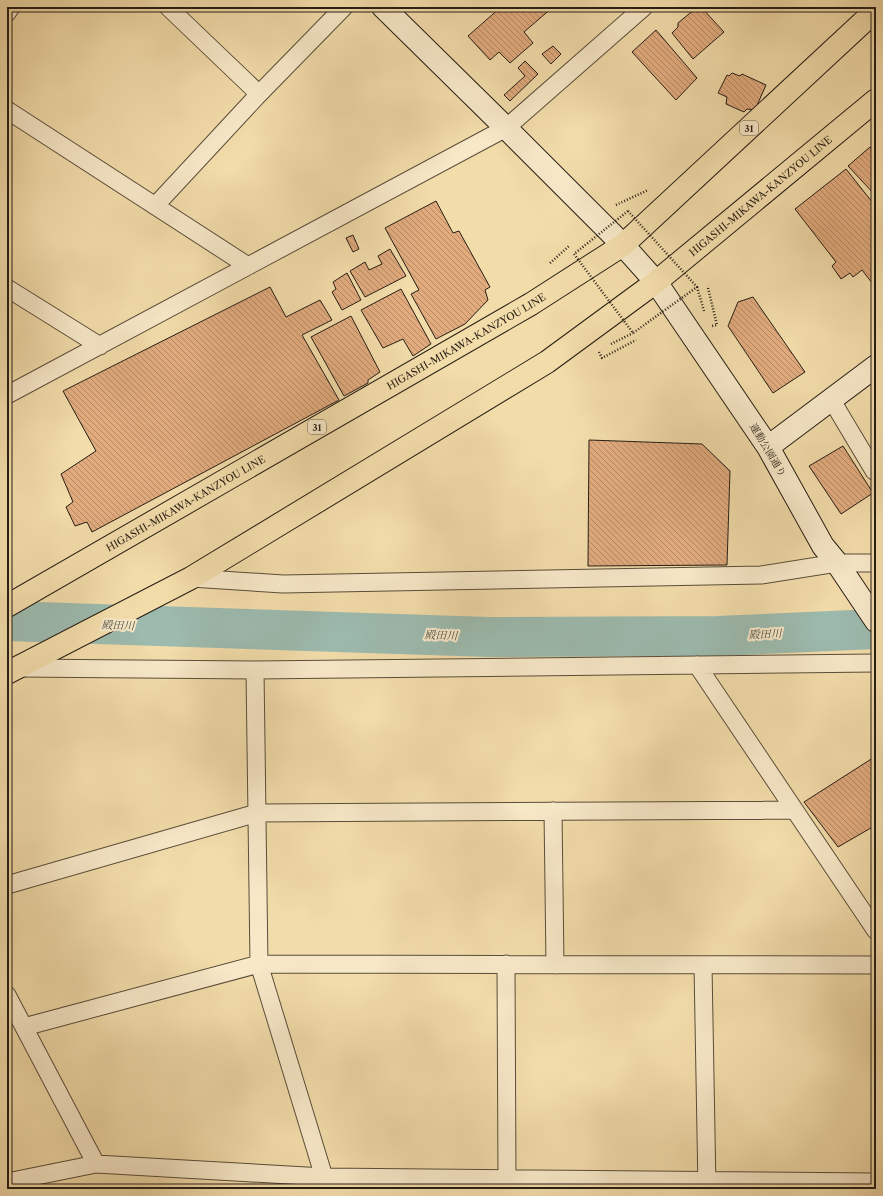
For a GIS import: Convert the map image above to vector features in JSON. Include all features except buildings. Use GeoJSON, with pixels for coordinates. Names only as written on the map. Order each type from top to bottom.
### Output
{"type":"FeatureCollection","features":[{"type":"Feature","properties":{"kind":"main road","name":"HIGASHI-MIKAWA-KANZYOU LINE"},"geometry":{"type":"LineString","coordinates":[[13,600],[531,304],[623,245],[876,10]]}},
{"type":"Feature","properties":{"kind":"main road","name":"HIGASHI-MIKAWA-KANZYOU LINE"},"geometry":{"type":"LineString","coordinates":[[17,667],[191,578],[547,362],[656,282],[876,100]]}},
{"type":"Feature","properties":{"kind":"street"},"geometry":{"type":"LineString","coordinates":[[7,13],[11,7]]}},
{"type":"Feature","properties":{"kind":"street"},"geometry":{"type":"LineString","coordinates":[[168,7],[259,94]]}},
{"type":"Feature","properties":{"kind":"street"},"geometry":{"type":"LineString","coordinates":[[155,206],[259,94],[344,7]]}},
{"type":"Feature","properties":{"kind":"street","name":"運動公園通り"},"geometry":{"type":"LineString","coordinates":[[383,7],[623,245],[656,282],[768,447],[823,546],[842,570],[876,621]]}},
{"type":"Feature","properties":{"kind":"street"},"geometry":{"type":"LineString","coordinates":[[7,395],[506,128],[644,7]]}},
{"type":"Feature","properties":{"kind":"street"},"geometry":{"type":"LineString","coordinates":[[7,110],[248,266]]}},
{"type":"Feature","properties":{"kind":"street"},"geometry":{"type":"LineString","coordinates":[[7,288],[100,346]]}},
{"type":"Feature","properties":{"kind":"street"},"geometry":{"type":"LineString","coordinates":[[768,447],[876,366]]}},
{"type":"Feature","properties":{"kind":"street"},"geometry":{"type":"LineString","coordinates":[[831,399],[876,472]]}},
{"type":"Feature","properties":{"kind":"street"},"geometry":{"type":"LineString","coordinates":[[191,578],[284,584],[761,575],[842,570],[876,563]]}},
{"type":"Feature","properties":{"kind":"street"},"geometry":{"type":"LineString","coordinates":[[17,667],[255,670],[876,663]]}},
{"type":"Feature","properties":{"kind":"street"},"geometry":{"type":"LineString","coordinates":[[696,665],[876,931]]}},
{"type":"Feature","properties":{"kind":"street"},"geometry":{"type":"LineString","coordinates":[[255,670],[259,964],[324,1183]]}},
{"type":"Feature","properties":{"kind":"street"},"geometry":{"type":"LineString","coordinates":[[7,885],[257,813],[794,810]]}},
{"type":"Feature","properties":{"kind":"street"},"geometry":{"type":"LineString","coordinates":[[553,811],[555,965]]}},
{"type":"Feature","properties":{"kind":"street"},"geometry":{"type":"LineString","coordinates":[[24,1027],[259,964],[876,965]]}},
{"type":"Feature","properties":{"kind":"street"},"geometry":{"type":"LineString","coordinates":[[506,964],[507,1178]]}},
{"type":"Feature","properties":{"kind":"street"},"geometry":{"type":"LineString","coordinates":[[703,965],[707,1185]]}},
{"type":"Feature","properties":{"kind":"street"},"geometry":{"type":"LineString","coordinates":[[7,995],[96,1164]]}},
{"type":"Feature","properties":{"kind":"street"},"geometry":{"type":"LineString","coordinates":[[7,1182],[96,1164],[324,1183],[507,1178],[707,1185],[876,1182]]}},
{"type":"Feature","properties":{"kind":"path"},"geometry":{"type":"LineString","coordinates":[[633,333],[574,254],[628,211],[697,288],[704,314]]}},
{"type":"Feature","properties":{"kind":"path"},"geometry":{"type":"LineString","coordinates":[[636,340],[602,358],[598,351],[633,333],[697,288]]}},
{"type":"Feature","properties":{"kind":"path"},"geometry":{"type":"LineString","coordinates":[[708,288],[717,325],[708,327]]}},
{"type":"Feature","properties":{"kind":"waterway","name":"殿田川"},"geometry":{"type":"LineString","coordinates":[[7,621],[489,637],[718,636],[876,629]]}}]}
